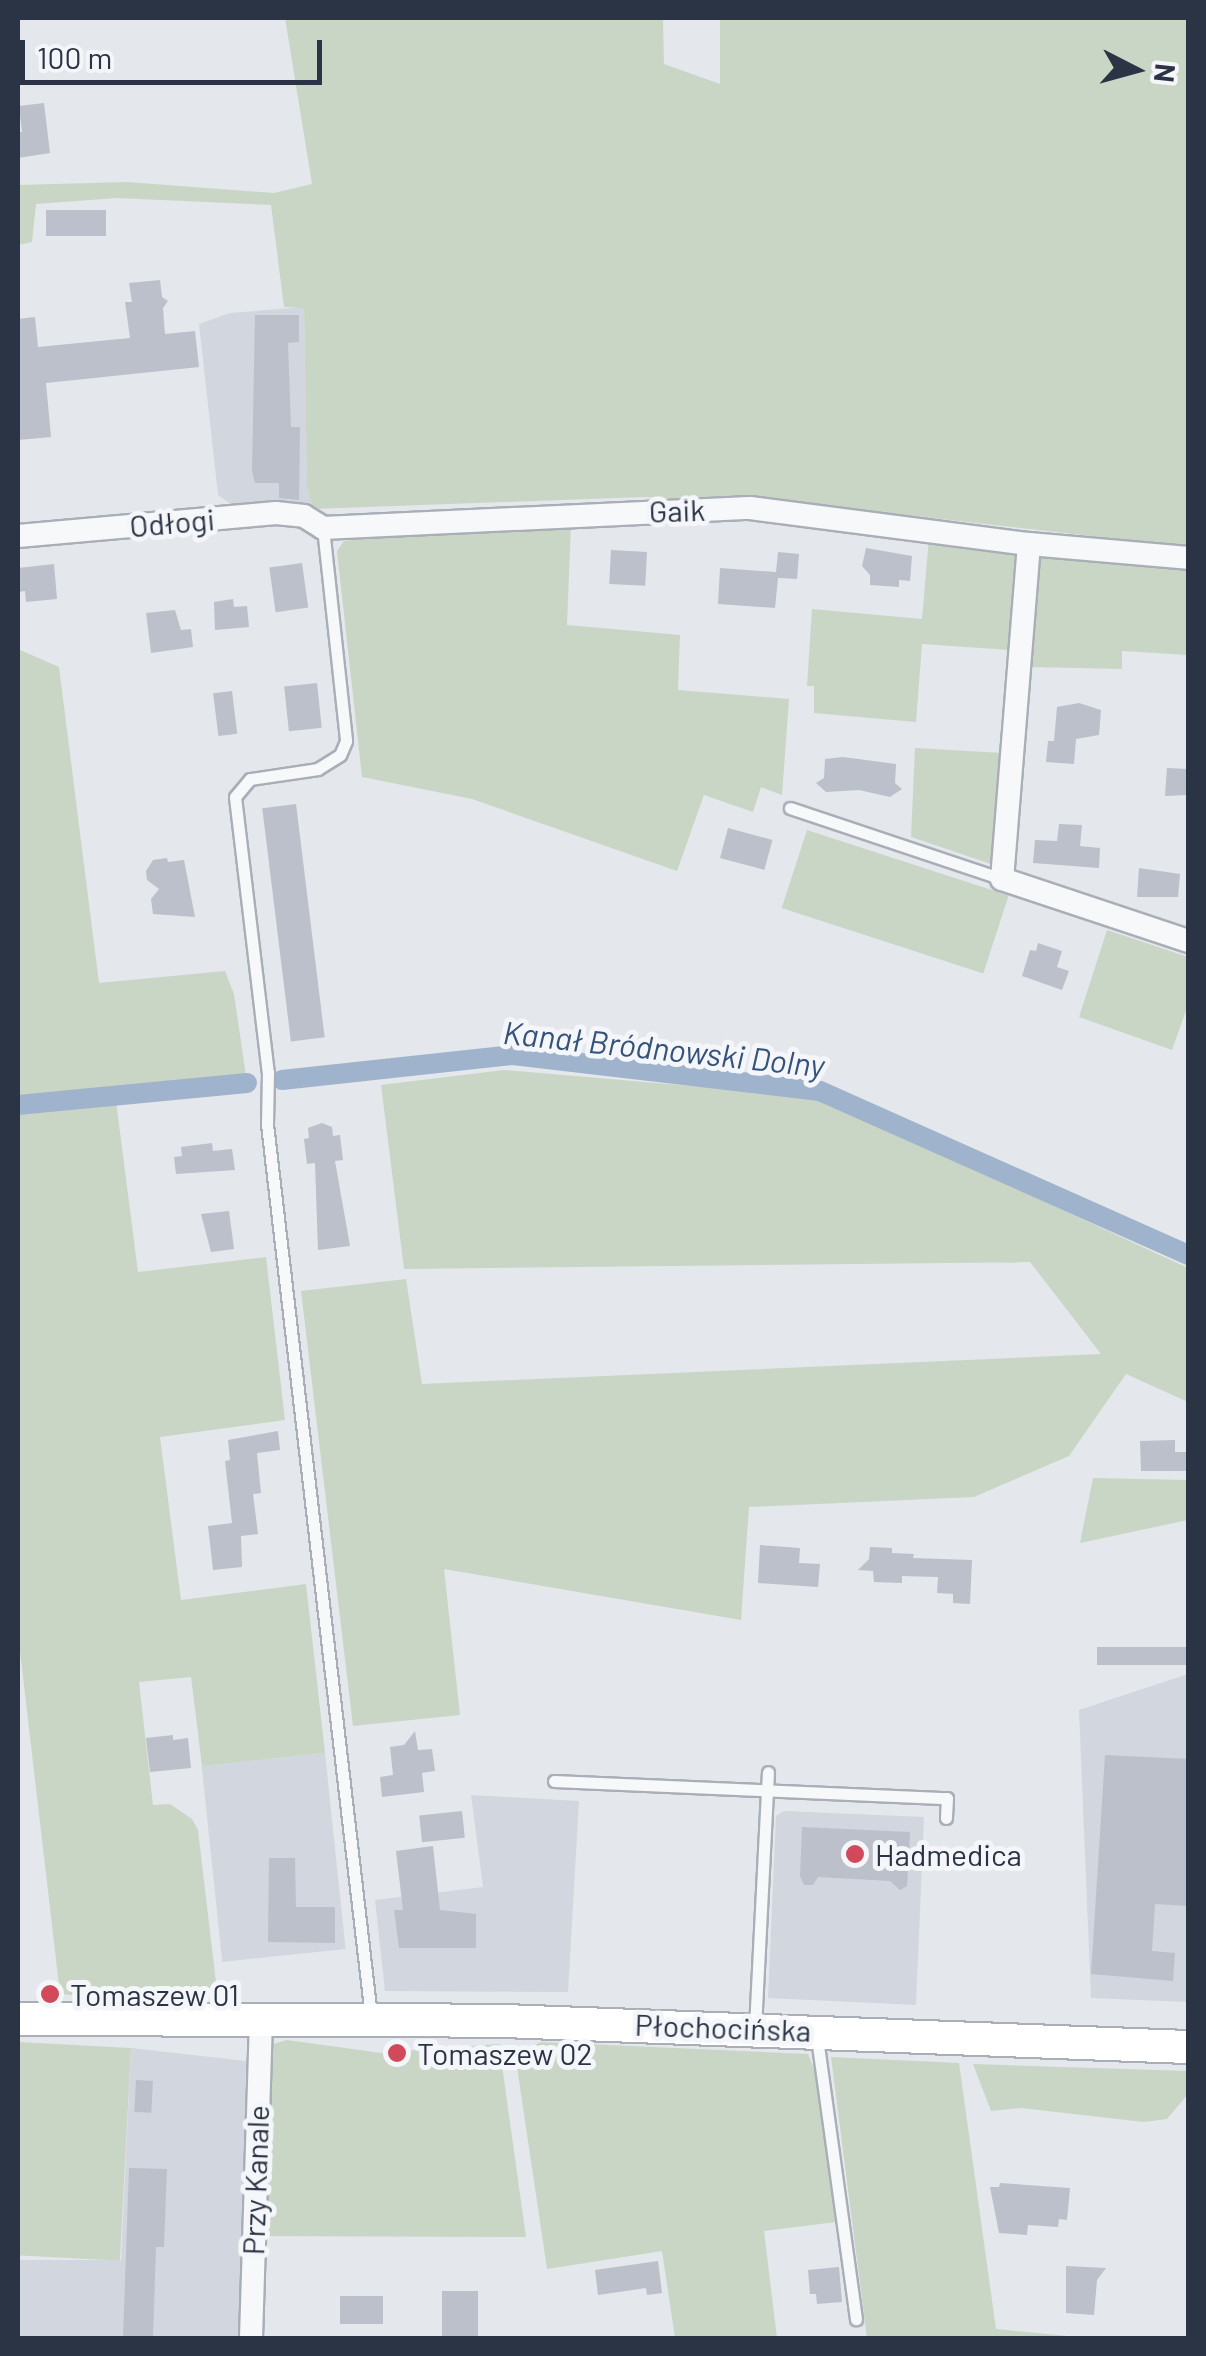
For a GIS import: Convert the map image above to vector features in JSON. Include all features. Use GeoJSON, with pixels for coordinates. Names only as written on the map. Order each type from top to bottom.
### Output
{"type":"FeatureCollection","features":[{"type":"Feature","properties":{"kind":"main road","name":"Płochocińska"},"geometry":{"type":"LineString","coordinates":[[18,2019],[815,2029],[1188,2047]]}},
{"type":"Feature","properties":{"kind":"street","name":"Gaik"},"geometry":{"type":"LineString","coordinates":[[323,528],[750,508],[1030,544],[1188,558]]}},
{"type":"Feature","properties":{"kind":"street","name":"Odłogi"},"geometry":{"type":"LineString","coordinates":[[18,536],[276,512],[304,516],[323,528]]}},
{"type":"Feature","properties":{"kind":"street"},"geometry":{"type":"LineString","coordinates":[[1030,544],[1002,879],[1188,941]]}},
{"type":"Feature","properties":{"kind":"street","name":"Przy Kanale"},"geometry":{"type":"LineString","coordinates":[[251,2338],[261,2021]]}},
{"type":"Feature","properties":{"kind":"lane"},"geometry":{"type":"LineString","coordinates":[[323,528],[346,741],[340,755],[318,770],[250,780],[235,797],[268,1072],[271,1162],[371,2022]]}},
{"type":"Feature","properties":{"kind":"lane"},"geometry":{"type":"LineString","coordinates":[[790,808],[1002,879]]}},
{"type":"Feature","properties":{"kind":"lane"},"geometry":{"type":"LineString","coordinates":[[755,2028],[768,1772]]}},
{"type":"Feature","properties":{"kind":"lane"},"geometry":{"type":"LineString","coordinates":[[554,1780],[947,1798],[946,1818]]}},
{"type":"Feature","properties":{"kind":"lane"},"geometry":{"type":"LineString","coordinates":[[815,2029],[856,2319]]}},
{"type":"Feature","properties":{"kind":"shaded area"},"geometry":{"type":"Polygon","coordinates":[[[304,307],[307,487],[313,509],[239,510],[218,495],[199,324],[230,313],[304,307]]]}},
{"type":"Feature","properties":{"kind":"shaded area"},"geometry":{"type":"Polygon","coordinates":[[[1188,1674],[1188,2002],[1091,1998],[1079,1710],[1188,1674]]]}},
{"type":"Feature","properties":{"kind":"shaded area"},"geometry":{"type":"Polygon","coordinates":[[[325,1753],[346,1949],[222,1962],[202,1766],[325,1753]]]}},
{"type":"Feature","properties":{"kind":"shaded area"},"geometry":{"type":"Polygon","coordinates":[[[471,1795],[579,1801],[568,1992],[385,1991],[375,1900],[483,1887],[471,1795]]]}},
{"type":"Feature","properties":{"kind":"shaded area"},"geometry":{"type":"Polygon","coordinates":[[[784,1811],[924,1817],[916,2005],[768,1998],[776,1816],[784,1811]]]}},
{"type":"Feature","properties":{"kind":"shaded area"},"geometry":{"type":"Polygon","coordinates":[[[131,2048],[246,2061],[241,2338],[18,2338],[18,2260],[121,2260],[131,2048]]]}},
{"type":"Feature","properties":{"kind":"green space"},"geometry":{"type":"Polygon","coordinates":[[[285,18],[663,18],[664,64],[720,84],[720,18],[1188,18],[1188,547],[844,508],[644,497],[313,509],[307,487],[304,308],[284,307],[271,205],[117,198],[36,204],[32,242],[18,245],[18,185],[127,182],[274,193],[312,184],[285,18]]]}},
{"type":"Feature","properties":{"kind":"green space"},"geometry":{"type":"Polygon","coordinates":[[[571,523],[567,625],[680,635],[678,690],[789,699],[782,795],[761,787],[753,812],[704,795],[677,871],[472,799],[362,777],[337,551],[344,541],[422,531],[571,523]]]}},
{"type":"Feature","properties":{"kind":"green space"},"geometry":{"type":"Polygon","coordinates":[[[929,538],[1018,550],[1010,650],[922,644],[916,722],[814,713],[814,686],[807,686],[812,609],[922,619],[929,538]]]}},
{"type":"Feature","properties":{"kind":"green space"},"geometry":{"type":"Polygon","coordinates":[[[1041,553],[1188,569],[1188,655],[1122,651],[1122,669],[1031,667],[1041,553]]]}},
{"type":"Feature","properties":{"kind":"green space"},"geometry":{"type":"Polygon","coordinates":[[[18,649],[59,667],[99,983],[225,971],[234,994],[246,1076],[18,1097],[18,649]]]}},
{"type":"Feature","properties":{"kind":"green space"},"geometry":{"type":"Polygon","coordinates":[[[915,748],[1003,753],[994,865],[911,837],[915,748]]]}},
{"type":"Feature","properties":{"kind":"green space"},"geometry":{"type":"Polygon","coordinates":[[[807,830],[1009,896],[983,973],[782,908],[807,830]]]}},
{"type":"Feature","properties":{"kind":"green space"},"geometry":{"type":"Polygon","coordinates":[[[1107,930],[1188,957],[1188,1005],[1172,1050],[1079,1017],[1107,930]]]}},
{"type":"Feature","properties":{"kind":"green space"},"geometry":{"type":"Polygon","coordinates":[[[504,1070],[818,1097],[1188,1268],[1188,1402],[1126,1374],[1069,1456],[974,1497],[749,1507],[741,1620],[444,1569],[460,1715],[353,1726],[301,1291],[406,1279],[422,1384],[1101,1354],[1030,1262],[404,1269],[381,1085],[504,1070]]]}},
{"type":"Feature","properties":{"kind":"green space"},"geometry":{"type":"Polygon","coordinates":[[[116,1101],[138,1272],[266,1257],[285,1420],[160,1437],[181,1600],[306,1584],[325,1753],[202,1766],[191,1677],[139,1682],[153,1805],[170,1804],[192,1819],[198,1830],[217,1991],[119,1999],[60,1994],[18,1634],[18,1111],[116,1101]]]}},
{"type":"Feature","properties":{"kind":"green space"},"geometry":{"type":"Polygon","coordinates":[[[1093,1478],[1188,1480],[1188,1520],[1080,1543],[1093,1478]]]}},
{"type":"Feature","properties":{"kind":"green space"},"geometry":{"type":"Polygon","coordinates":[[[287,2040],[403,2056],[404,2051],[499,2044],[526,2237],[259,2236],[269,2045],[287,2040]]]}},
{"type":"Feature","properties":{"kind":"green space"},"geometry":{"type":"Polygon","coordinates":[[[18,2042],[131,2048],[120,2261],[18,2255],[18,2042]]]}},
{"type":"Feature","properties":{"kind":"green space"},"geometry":{"type":"Polygon","coordinates":[[[541,2042],[808,2054],[816,2074],[836,2222],[764,2231],[777,2338],[675,2338],[662,2251],[547,2269],[517,2067],[523,2051],[541,2042]]]}},
{"type":"Feature","properties":{"kind":"green space"},"geometry":{"type":"Polygon","coordinates":[[[831,2057],[959,2063],[996,2329],[1088,2338],[867,2338],[831,2057]]]}},
{"type":"Feature","properties":{"kind":"green space"},"geometry":{"type":"Polygon","coordinates":[[[973,2064],[1188,2071],[1188,2094],[1167,2119],[1144,2122],[1021,2108],[991,2111],[973,2064]]]}},
{"type":"Feature","properties":{"kind":"building"},"geometry":{"type":"Polygon","coordinates":[[[44,103],[50,153],[18,158],[18,132],[22,132],[19,106],[44,103]]]}},
{"type":"Feature","properties":{"kind":"building"},"geometry":{"type":"Polygon","coordinates":[[[46,210],[106,210],[106,236],[46,236],[46,210]]]}},
{"type":"Feature","properties":{"kind":"building"},"geometry":{"type":"Polygon","coordinates":[[[160,280],[162,297],[168,301],[163,308],[165,334],[195,331],[199,367],[46,383],[51,437],[18,440],[18,319],[35,317],[38,347],[130,338],[125,302],[132,302],[129,283],[160,280]]]}},
{"type":"Feature","properties":{"kind":"building"},"geometry":{"type":"Polygon","coordinates":[[[255,315],[299,315],[299,342],[288,343],[291,427],[300,427],[299,500],[279,498],[279,483],[255,483],[252,471],[255,315]]]}},
{"type":"Feature","properties":{"kind":"building"},"geometry":{"type":"Polygon","coordinates":[[[866,548],[912,556],[910,581],[899,580],[899,587],[870,585],[870,575],[862,566],[866,548]]]}},
{"type":"Feature","properties":{"kind":"building"},"geometry":{"type":"Polygon","coordinates":[[[611,550],[647,552],[645,586],[609,584],[611,550]]]}},
{"type":"Feature","properties":{"kind":"building"},"geometry":{"type":"Polygon","coordinates":[[[778,552],[799,554],[797,579],[778,578],[775,608],[718,604],[720,568],[776,572],[778,552]]]}},
{"type":"Feature","properties":{"kind":"building"},"geometry":{"type":"Polygon","coordinates":[[[302,563],[308,608],[276,612],[269,568],[302,563]]]}},
{"type":"Feature","properties":{"kind":"building"},"geometry":{"type":"Polygon","coordinates":[[[54,564],[57,599],[26,602],[25,591],[19,592],[18,568],[54,564]]]}},
{"type":"Feature","properties":{"kind":"building"},"geometry":{"type":"Polygon","coordinates":[[[233,599],[234,607],[247,606],[249,627],[215,630],[214,602],[233,599]]]}},
{"type":"Feature","properties":{"kind":"building"},"geometry":{"type":"Polygon","coordinates":[[[175,610],[181,630],[191,629],[193,647],[151,653],[146,613],[175,610]]]}},
{"type":"Feature","properties":{"kind":"building"},"geometry":{"type":"Polygon","coordinates":[[[317,683],[322,728],[289,731],[284,686],[317,683]]]}},
{"type":"Feature","properties":{"kind":"building"},"geometry":{"type":"Polygon","coordinates":[[[232,691],[237,734],[218,736],[213,693],[232,691]]]}},
{"type":"Feature","properties":{"kind":"building"},"geometry":{"type":"Polygon","coordinates":[[[1079,703],[1101,710],[1099,735],[1076,739],[1074,764],[1046,762],[1048,741],[1054,741],[1057,707],[1079,703]]]}},
{"type":"Feature","properties":{"kind":"building"},"geometry":{"type":"Polygon","coordinates":[[[843,757],[896,764],[895,783],[902,789],[890,797],[859,790],[826,792],[816,783],[824,778],[825,759],[843,757]]]}},
{"type":"Feature","properties":{"kind":"building"},"geometry":{"type":"Polygon","coordinates":[[[1167,768],[1188,769],[1188,795],[1165,796],[1167,768]]]}},
{"type":"Feature","properties":{"kind":"building"},"geometry":{"type":"Polygon","coordinates":[[[296,804],[325,1037],[291,1041],[262,808],[296,804]]]}},
{"type":"Feature","properties":{"kind":"building"},"geometry":{"type":"Polygon","coordinates":[[[1059,824],[1082,825],[1080,846],[1100,848],[1099,868],[1033,863],[1035,840],[1057,841],[1059,824]]]}},
{"type":"Feature","properties":{"kind":"building"},"geometry":{"type":"Polygon","coordinates":[[[728,828],[772,840],[764,870],[720,858],[728,828]]]}},
{"type":"Feature","properties":{"kind":"building"},"geometry":{"type":"Polygon","coordinates":[[[167,858],[168,862],[184,860],[195,917],[153,914],[151,899],[159,889],[147,880],[146,871],[153,860],[167,858]]]}},
{"type":"Feature","properties":{"kind":"building"},"geometry":{"type":"Polygon","coordinates":[[[1139,868],[1180,874],[1178,897],[1137,897],[1139,868]]]}},
{"type":"Feature","properties":{"kind":"building"},"geometry":{"type":"Polygon","coordinates":[[[1038,943],[1062,951],[1057,967],[1069,971],[1062,990],[1022,976],[1030,950],[1036,951],[1038,943]]]}},
{"type":"Feature","properties":{"kind":"building"},"geometry":{"type":"Polygon","coordinates":[[[322,1123],[332,1127],[333,1136],[340,1135],[343,1160],[335,1161],[350,1246],[318,1250],[315,1163],[307,1164],[304,1139],[309,1138],[308,1128],[322,1123]]]}},
{"type":"Feature","properties":{"kind":"building"},"geometry":{"type":"Polygon","coordinates":[[[212,1143],[213,1151],[232,1149],[235,1170],[176,1174],[174,1157],[182,1156],[181,1147],[212,1143]]]}},
{"type":"Feature","properties":{"kind":"building"},"geometry":{"type":"Polygon","coordinates":[[[229,1211],[234,1249],[211,1252],[201,1214],[229,1211]]]}},
{"type":"Feature","properties":{"kind":"building"},"geometry":{"type":"Polygon","coordinates":[[[278,1431],[280,1450],[257,1453],[261,1493],[253,1494],[258,1534],[241,1536],[242,1567],[213,1570],[208,1526],[232,1523],[225,1461],[230,1460],[228,1440],[278,1431]]]}},
{"type":"Feature","properties":{"kind":"building"},"geometry":{"type":"Polygon","coordinates":[[[1175,1440],[1175,1452],[1188,1452],[1188,1471],[1141,1471],[1140,1441],[1175,1440]]]}},
{"type":"Feature","properties":{"kind":"building"},"geometry":{"type":"Polygon","coordinates":[[[760,1545],[800,1548],[799,1563],[820,1564],[818,1587],[758,1583],[760,1545]]]}},
{"type":"Feature","properties":{"kind":"building"},"geometry":{"type":"Polygon","coordinates":[[[870,1547],[892,1548],[892,1553],[914,1554],[913,1558],[972,1560],[970,1604],[953,1603],[953,1594],[937,1593],[938,1577],[902,1576],[902,1583],[874,1582],[873,1571],[858,1570],[869,1559],[870,1547]]]}},
{"type":"Feature","properties":{"kind":"building"},"geometry":{"type":"Polygon","coordinates":[[[1097,1647],[1188,1647],[1188,1665],[1097,1665],[1097,1647]]]}},
{"type":"Feature","properties":{"kind":"building"},"geometry":{"type":"Polygon","coordinates":[[[415,1731],[418,1750],[432,1749],[435,1771],[422,1773],[424,1792],[382,1797],[380,1777],[393,1775],[390,1747],[404,1745],[415,1731]]]}},
{"type":"Feature","properties":{"kind":"building"},"geometry":{"type":"Polygon","coordinates":[[[173,1735],[173,1740],[188,1738],[191,1768],[150,1772],[146,1738],[173,1735]]]}},
{"type":"Feature","properties":{"kind":"building"},"geometry":{"type":"Polygon","coordinates":[[[1105,1755],[1188,1759],[1188,1906],[1155,1904],[1152,1951],[1175,1953],[1173,1981],[1091,1974],[1105,1755]]]}},
{"type":"Feature","properties":{"kind":"building"},"geometry":{"type":"Polygon","coordinates":[[[462,1811],[465,1838],[422,1842],[419,1815],[462,1811]]]}},
{"type":"Feature","properties":{"kind":"building","name":"Hadmedica"},"geometry":{"type":"Polygon","coordinates":[[[802,1827],[910,1832],[907,1886],[900,1890],[890,1881],[818,1877],[813,1885],[804,1885],[800,1876],[802,1827]]]}},
{"type":"Feature","properties":{"kind":"building"},"geometry":{"type":"Polygon","coordinates":[[[433,1846],[440,1910],[476,1914],[476,1948],[399,1948],[394,1910],[403,1910],[396,1851],[433,1846]]]}},
{"type":"Feature","properties":{"kind":"building"},"geometry":{"type":"Polygon","coordinates":[[[269,1858],[295,1858],[296,1907],[335,1907],[335,1943],[268,1942],[269,1858]]]}},
{"type":"Feature","properties":{"kind":"building"},"geometry":{"type":"Polygon","coordinates":[[[136,2080],[153,2081],[151,2113],[134,2112],[136,2080]]]}},
{"type":"Feature","properties":{"kind":"building"},"geometry":{"type":"Polygon","coordinates":[[[129,2168],[167,2169],[164,2247],[156,2247],[153,2338],[123,2338],[129,2168]]]}},
{"type":"Feature","properties":{"kind":"building"},"geometry":{"type":"Polygon","coordinates":[[[1000,2183],[1070,2188],[1067,2220],[1059,2219],[1058,2227],[1028,2225],[1027,2235],[999,2233],[990,2187],[999,2187],[1000,2183]]]}},
{"type":"Feature","properties":{"kind":"building"},"geometry":{"type":"Polygon","coordinates":[[[658,2261],[662,2293],[647,2295],[646,2288],[598,2295],[595,2270],[658,2261]]]}},
{"type":"Feature","properties":{"kind":"building"},"geometry":{"type":"Polygon","coordinates":[[[1066,2266],[1106,2268],[1097,2280],[1094,2315],[1066,2313],[1066,2266]]]}},
{"type":"Feature","properties":{"kind":"building"},"geometry":{"type":"Polygon","coordinates":[[[839,2267],[842,2302],[817,2304],[816,2294],[810,2294],[808,2270],[839,2267]]]}},
{"type":"Feature","properties":{"kind":"building"},"geometry":{"type":"Polygon","coordinates":[[[442,2291],[478,2291],[478,2338],[442,2338],[442,2291]]]}},
{"type":"Feature","properties":{"kind":"building"},"geometry":{"type":"Polygon","coordinates":[[[340,2296],[383,2296],[383,2324],[340,2324],[340,2296]]]}},
{"type":"Feature","properties":{"kind":"waterway","name":"Kanał Bródnowski Dolny"},"geometry":{"type":"LineString","coordinates":[[282,1080],[513,1055],[820,1091],[1188,1255]]}},
{"type":"Feature","properties":{"kind":"waterway","name":"Kanał Bródnowski Dolny"},"geometry":{"type":"LineString","coordinates":[[18,1105],[247,1083]]}},
{"type":"Feature","properties":{"kind":"place","name":"Hadmedica"},"geometry":{"type":"Point","coordinates":[855,1854]}},
{"type":"Feature","properties":{"kind":"place","name":"Tomaszew 01"},"geometry":{"type":"Point","coordinates":[50,1994]}},
{"type":"Feature","properties":{"kind":"place","name":"Tomaszew 02"},"geometry":{"type":"Point","coordinates":[397,2053]}}]}
